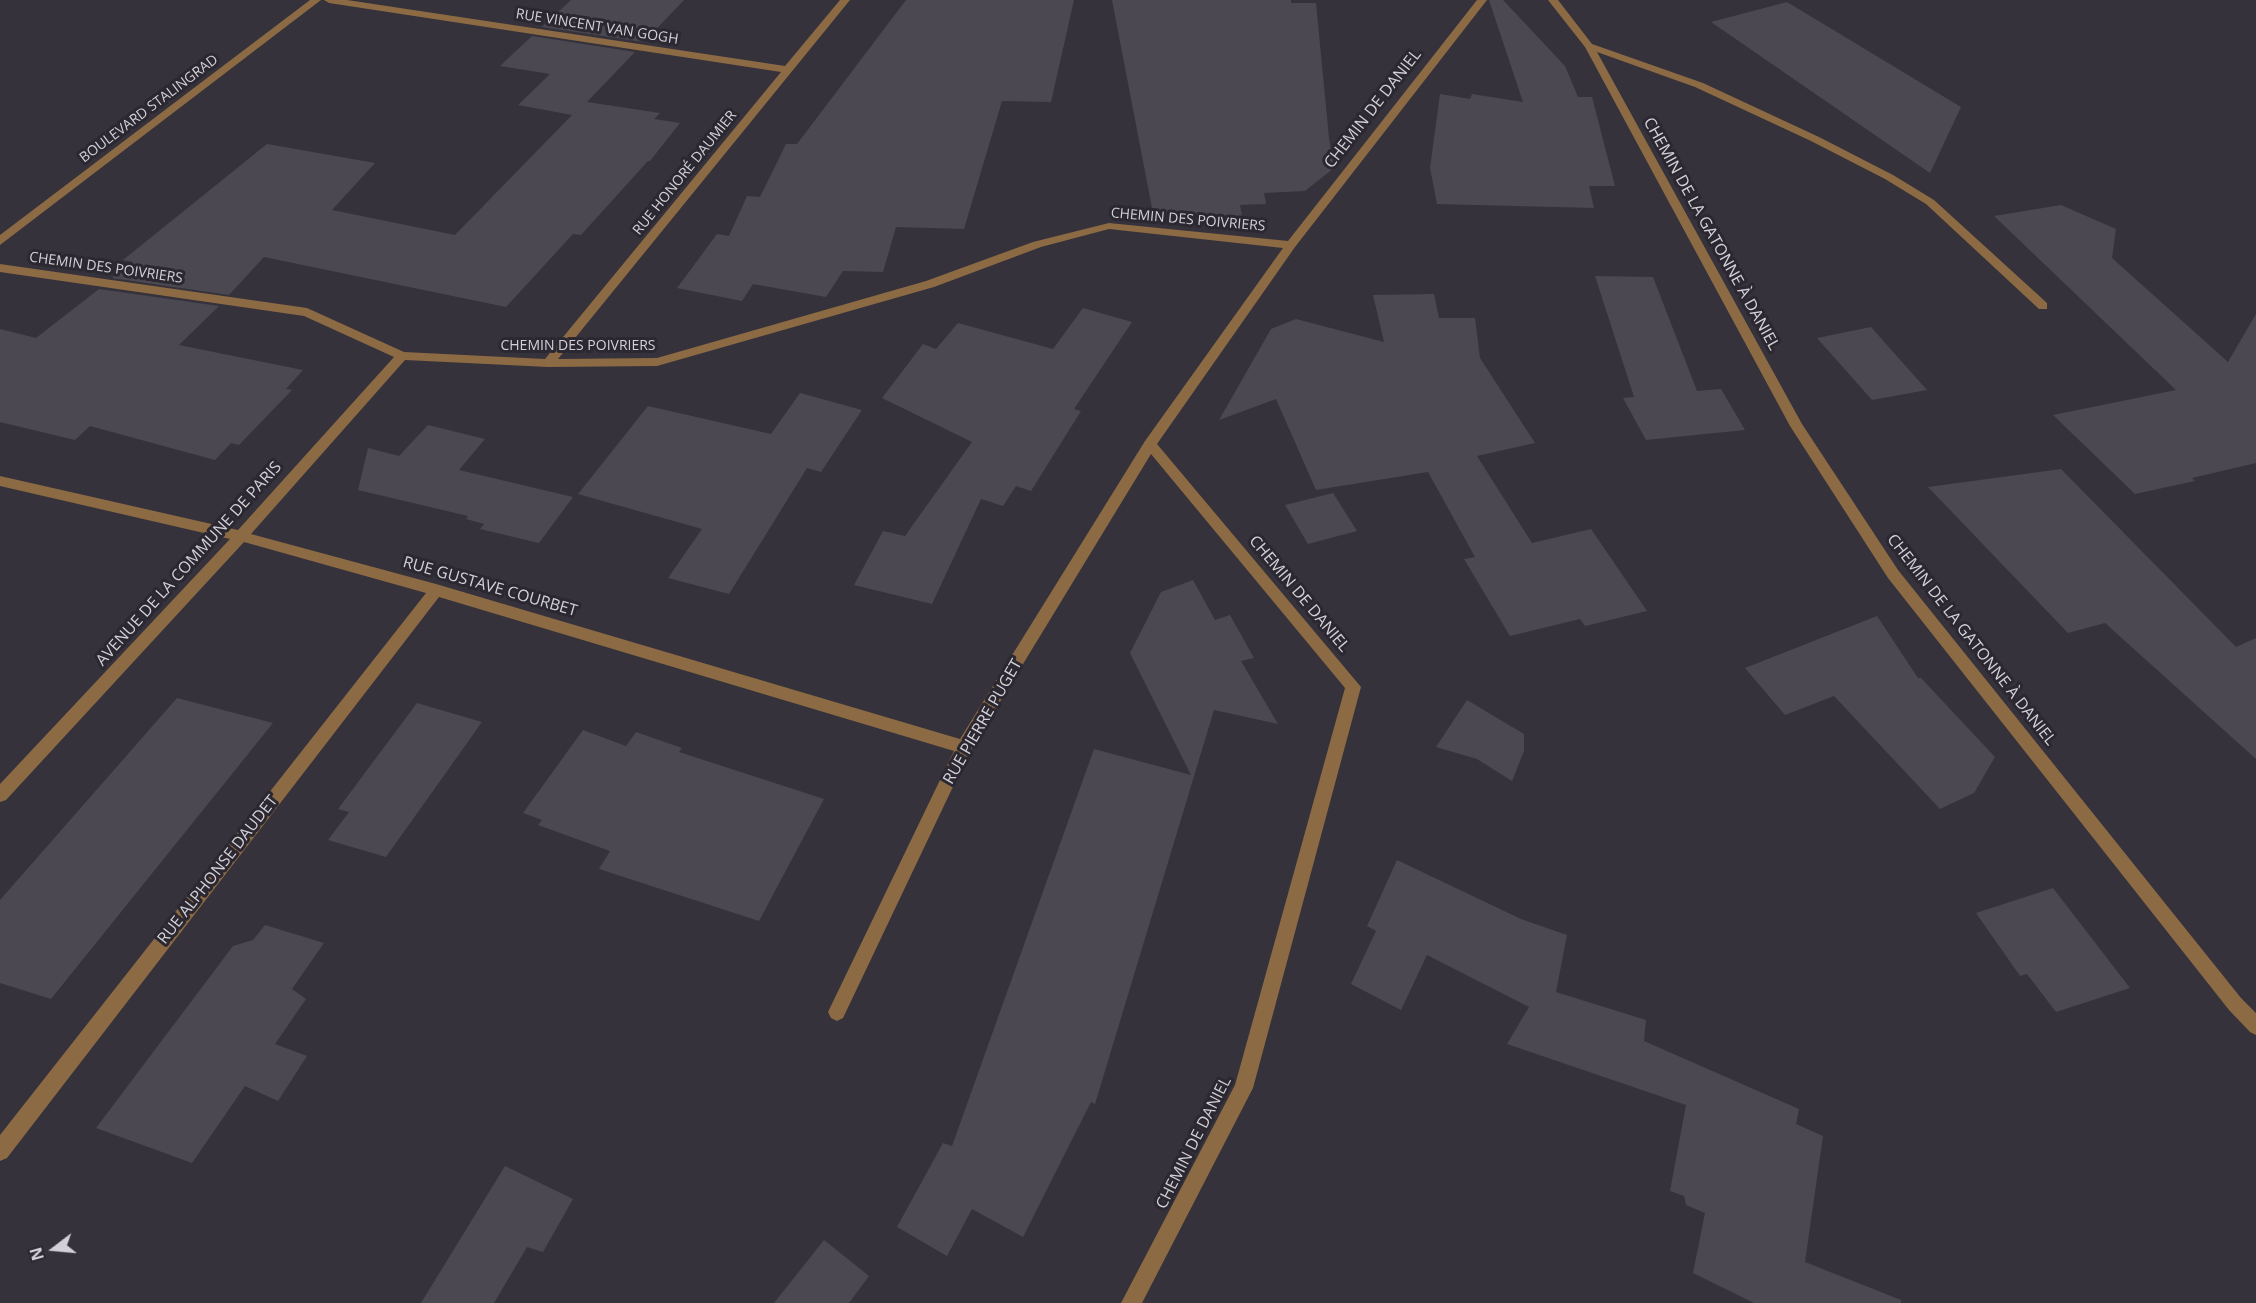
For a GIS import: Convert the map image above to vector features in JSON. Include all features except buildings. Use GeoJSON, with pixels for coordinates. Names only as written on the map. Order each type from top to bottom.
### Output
{"type":"FeatureCollection","features":[{"type":"Feature","properties":{"kind":"street","name":"BOULEVARD STALINGRAD"},"geometry":{"type":"LineString","coordinates":[[0,241],[316,0]]}},
{"type":"Feature","properties":{"kind":"street","name":"RUE VINCENT VAN GOGH"},"geometry":{"type":"LineString","coordinates":[[330,0],[789,70]]}},
{"type":"Feature","properties":{"kind":"street","name":"RUE HONORÉ DAUMIER"},"geometry":{"type":"LineString","coordinates":[[548,363],[845,0]]}},
{"type":"Feature","properties":{"kind":"street","name":"CHEMIN DE DANIEL"},"geometry":{"type":"LineString","coordinates":[[1131,1303],[1244,1088],[1353,687],[1150,444],[1291,245],[1482,0]]}},
{"type":"Feature","properties":{"kind":"street","name":"CHEMIN DE LA GATONNE À DANIEL"},"geometry":{"type":"LineString","coordinates":[[1553,0],[1589,46],[1797,426],[1893,574],[2227,995],[2256,1026]]}},
{"type":"Feature","properties":{"kind":"street"},"geometry":{"type":"LineString","coordinates":[[1589,46],[1700,85],[1889,177],[1930,202],[2043,306]]}},
{"type":"Feature","properties":{"kind":"street","name":"CHEMIN DES POIVRIERS"},"geometry":{"type":"LineString","coordinates":[[0,268],[308,312],[402,356],[548,363],[657,362],[930,284],[1037,244],[1108,226],[1291,245]]}},
{"type":"Feature","properties":{"kind":"street","name":"AVENUE DE LA COMMUNE DE PARIS"},"geometry":{"type":"LineString","coordinates":[[0,795],[241,536],[402,356]]}},
{"type":"Feature","properties":{"kind":"street","name":"RUE PIERRE PUGET"},"geometry":{"type":"LineString","coordinates":[[837,1012],[964,747],[1150,444]]}},
{"type":"Feature","properties":{"kind":"street","name":"RUE GUSTAVE COURBET"},"geometry":{"type":"LineString","coordinates":[[0,481],[241,536],[436,590],[964,747]]}},
{"type":"Feature","properties":{"kind":"street","name":"RUE ALPHONSE DAUDET"},"geometry":{"type":"LineString","coordinates":[[0,1151],[436,590]]}}]}
